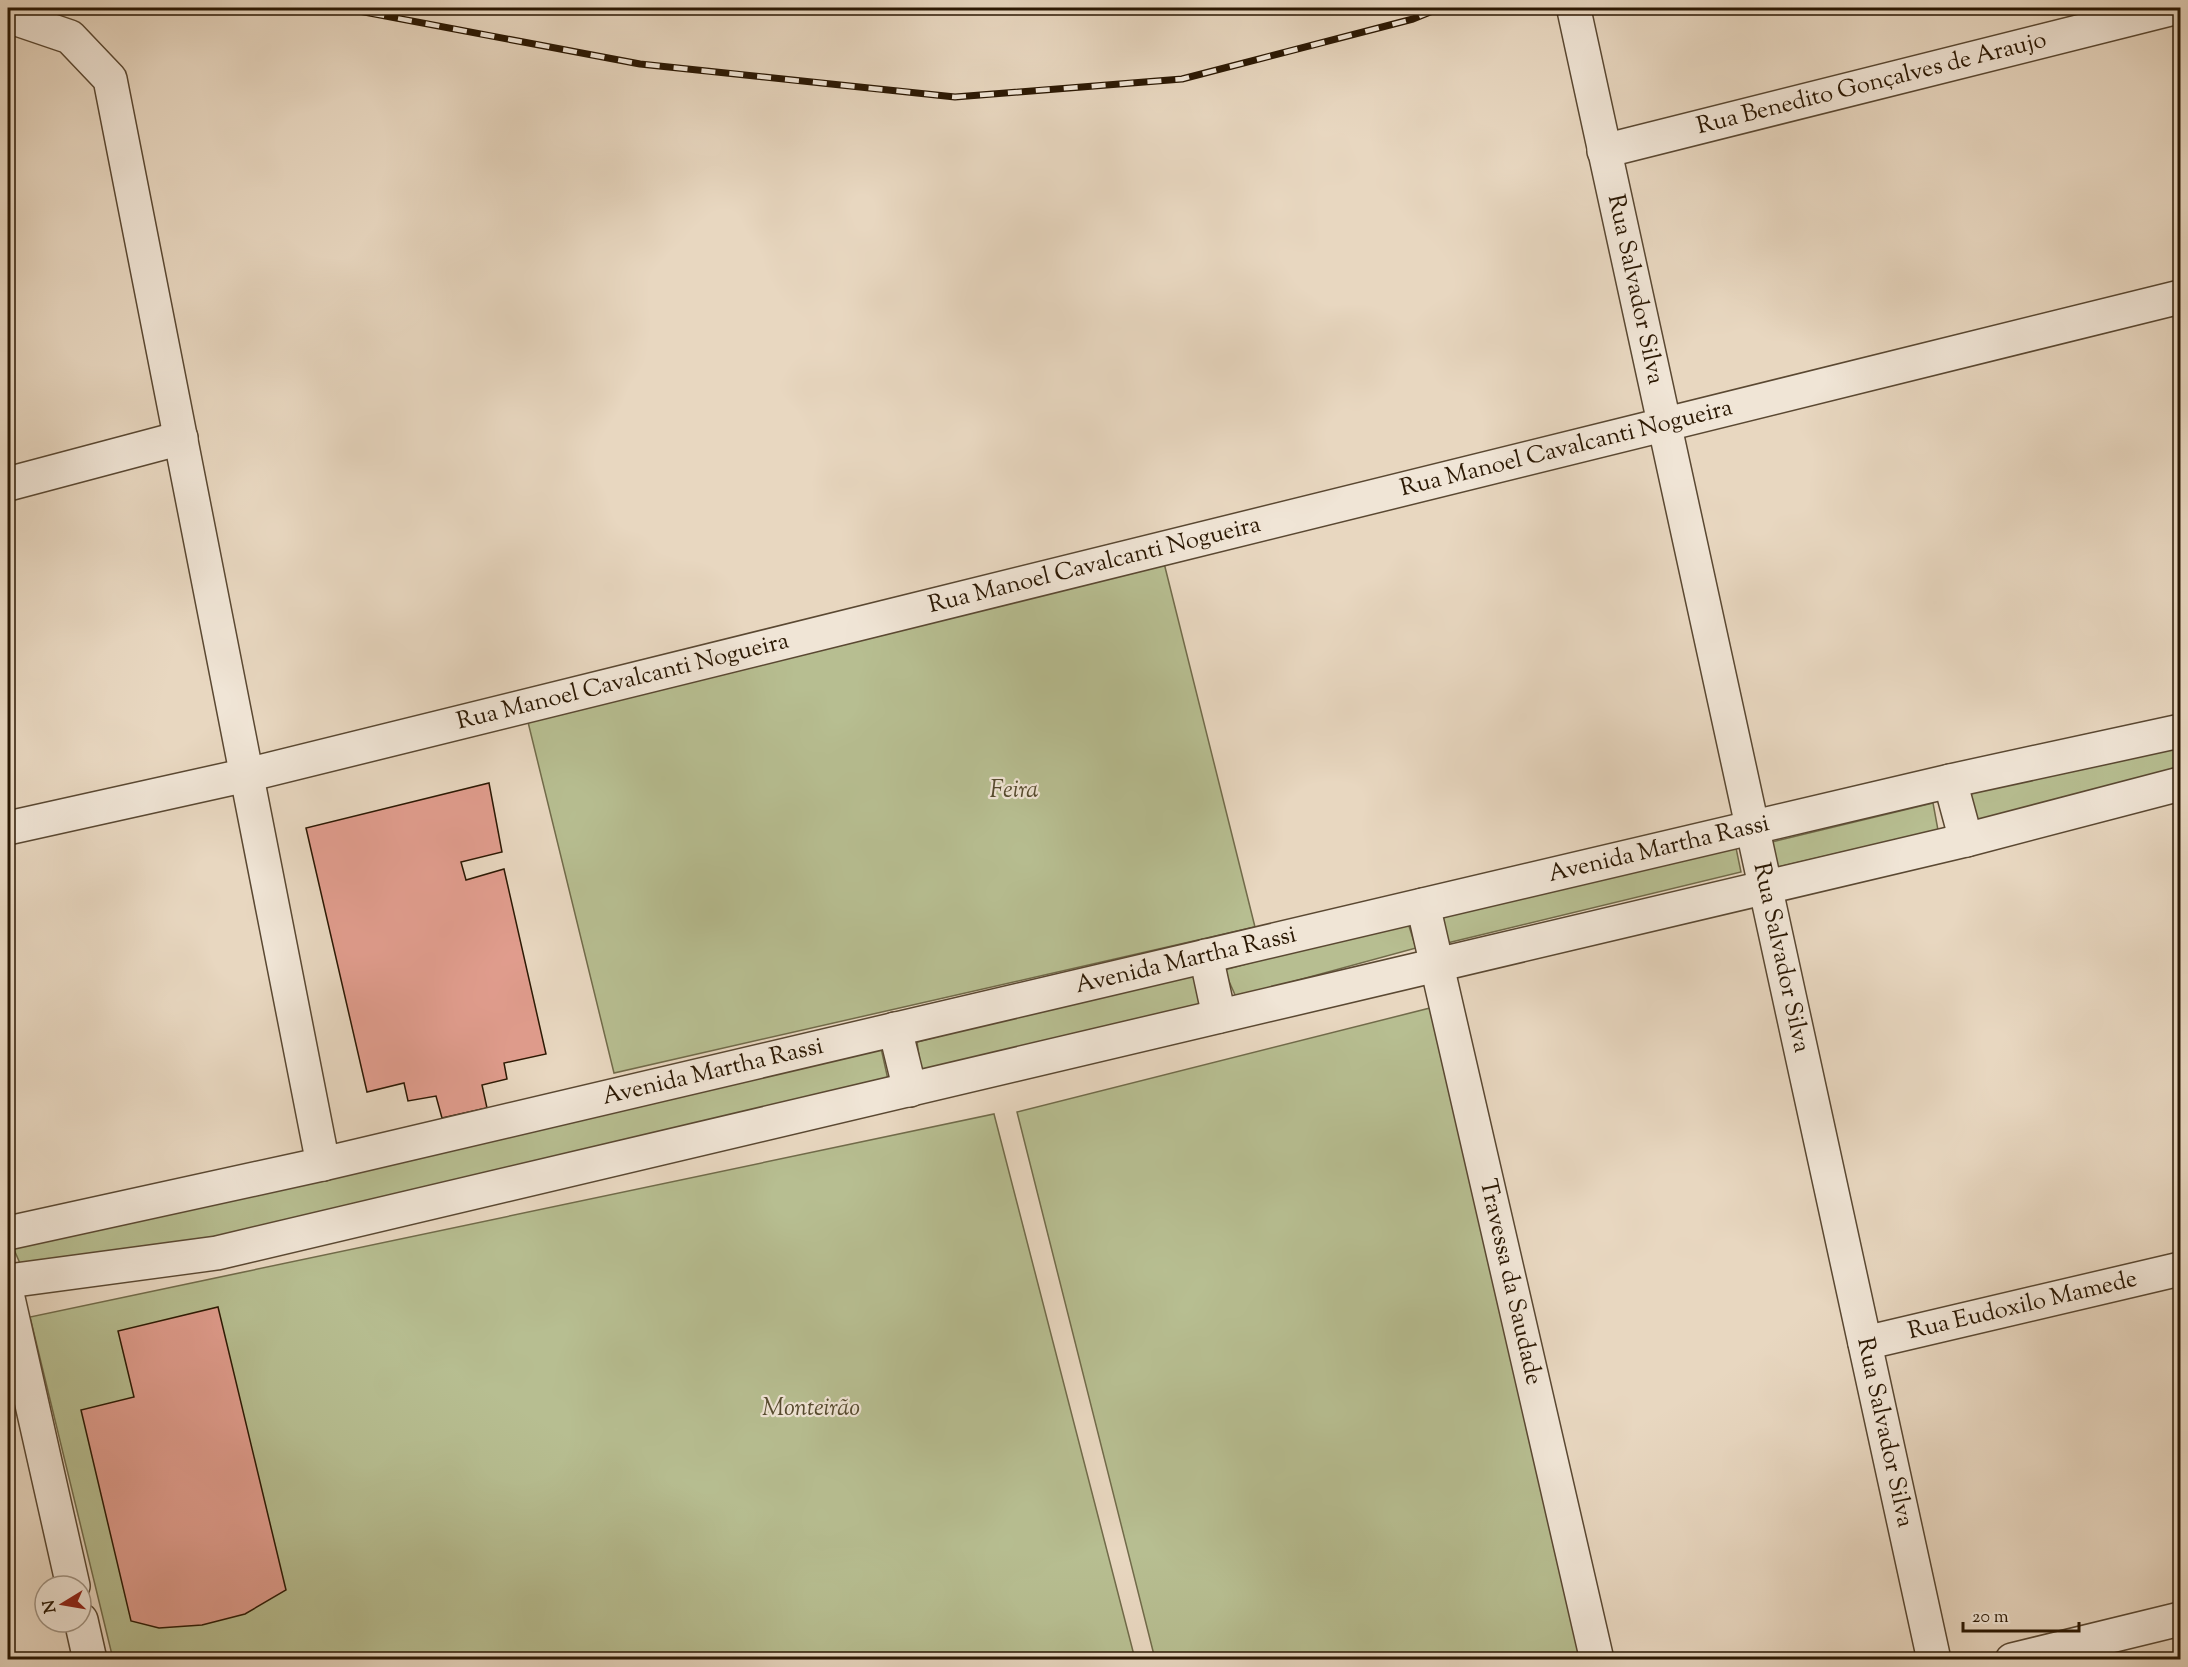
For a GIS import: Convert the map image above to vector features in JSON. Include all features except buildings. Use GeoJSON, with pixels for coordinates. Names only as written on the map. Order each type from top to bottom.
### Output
{"type":"FeatureCollection","features":[{"type":"Feature","properties":{"kind":"street","name":"Rua Benedito Gonçalves de Araujo"},"geometry":{"type":"LineString","coordinates":[[1604,151],[2174,8]]}},
{"type":"Feature","properties":{"kind":"street","name":"Rua Salvador Silva"},"geometry":{"type":"LineString","coordinates":[[1574,10],[1934,1659]]}},
{"type":"Feature","properties":{"kind":"street"},"geometry":{"type":"LineString","coordinates":[[8,20],[14,18],[69,38],[110,79],[323,1164]]}},
{"type":"Feature","properties":{"kind":"street","name":"Rua Manoel Cavalcanti Nogueira"},"geometry":{"type":"LineString","coordinates":[[8,828],[247,775],[2181,297]]}},
{"type":"Feature","properties":{"kind":"street"},"geometry":{"type":"LineString","coordinates":[[8,483],[181,438]]}},
{"type":"Feature","properties":{"kind":"street","name":"Avenida Martha Rassi"},"geometry":{"type":"LineString","coordinates":[[8,1233],[323,1164],[1752,827],[2181,731]]}},
{"type":"Feature","properties":{"kind":"street"},"geometry":{"type":"LineString","coordinates":[[1950,781],[1966,840]]}},
{"type":"Feature","properties":{"kind":"street"},"geometry":{"type":"LineString","coordinates":[[8,1281],[217,1253],[1966,840],[2181,784]]}},
{"type":"Feature","properties":{"kind":"street","name":"Travessa da Saudade"},"geometry":{"type":"LineString","coordinates":[[1423,905],[1597,1659]]}},
{"type":"Feature","properties":{"kind":"street"},"geometry":{"type":"LineString","coordinates":[[1206,956],[1219,1016]]}},
{"type":"Feature","properties":{"kind":"street"},"geometry":{"type":"LineString","coordinates":[[896,1029],[910,1089]]}},
{"type":"Feature","properties":{"kind":"street","name":"Rua Eudoxilo Mamede"},"geometry":{"type":"LineString","coordinates":[[1865,1343],[2181,1269]]}},
{"type":"Feature","properties":{"kind":"street"},"geometry":{"type":"LineString","coordinates":[[8,1298],[70,1574]]}},
{"type":"Feature","properties":{"kind":"street"},"geometry":{"type":"LineString","coordinates":[[2012,1659],[2181,1619]]}},
{"type":"Feature","properties":{"kind":"street"},"geometry":{"type":"LineString","coordinates":[[84,1634],[90,1659]]}},
{"type":"Feature","properties":{"kind":"green space","name":"Feira"},"geometry":{"type":"Polygon","coordinates":[[[1164,563],[1255,927],[614,1073],[527,718],[1164,563]]]}},
{"type":"Feature","properties":{"kind":"green space"},"geometry":{"type":"Polygon","coordinates":[[[2180,743],[2180,773],[1972,824],[1968,792],[2180,743]]]}},
{"type":"Feature","properties":{"kind":"green space"},"geometry":{"type":"Polygon","coordinates":[[[1933,803],[1938,830],[1774,868],[1768,843],[1933,803]]]}},
{"type":"Feature","properties":{"kind":"green space"},"geometry":{"type":"Polygon","coordinates":[[[1736,848],[1741,872],[1443,944],[1440,918],[1736,848]]]}},
{"type":"Feature","properties":{"kind":"green space"},"geometry":{"type":"Polygon","coordinates":[[[1407,920],[1416,948],[1236,997],[1224,970],[1407,920]]]}},
{"type":"Feature","properties":{"kind":"green space"},"geometry":{"type":"Polygon","coordinates":[[[1199,968],[1206,1005],[922,1076],[917,1042],[1199,968]]]}},
{"type":"Feature","properties":{"kind":"green space"},"geometry":{"type":"Polygon","coordinates":[[[1430,1008],[1581,1659],[1155,1659],[1017,1112],[1430,1008]]]}},
{"type":"Feature","properties":{"kind":"green space"},"geometry":{"type":"Polygon","coordinates":[[[879,1039],[889,1084],[267,1231],[22,1268],[12,1245],[879,1039]]]}},
{"type":"Feature","properties":{"kind":"green space","name":"Monteirão"},"geometry":{"type":"Polygon","coordinates":[[[994,1114],[1135,1659],[113,1659],[30,1317],[994,1114]]]}},
{"type":"Feature","properties":{"kind":"railway"},"geometry":{"type":"LineString","coordinates":[[343,8],[640,64],[955,97],[1182,79],[1413,19],[1440,8]]}}]}
